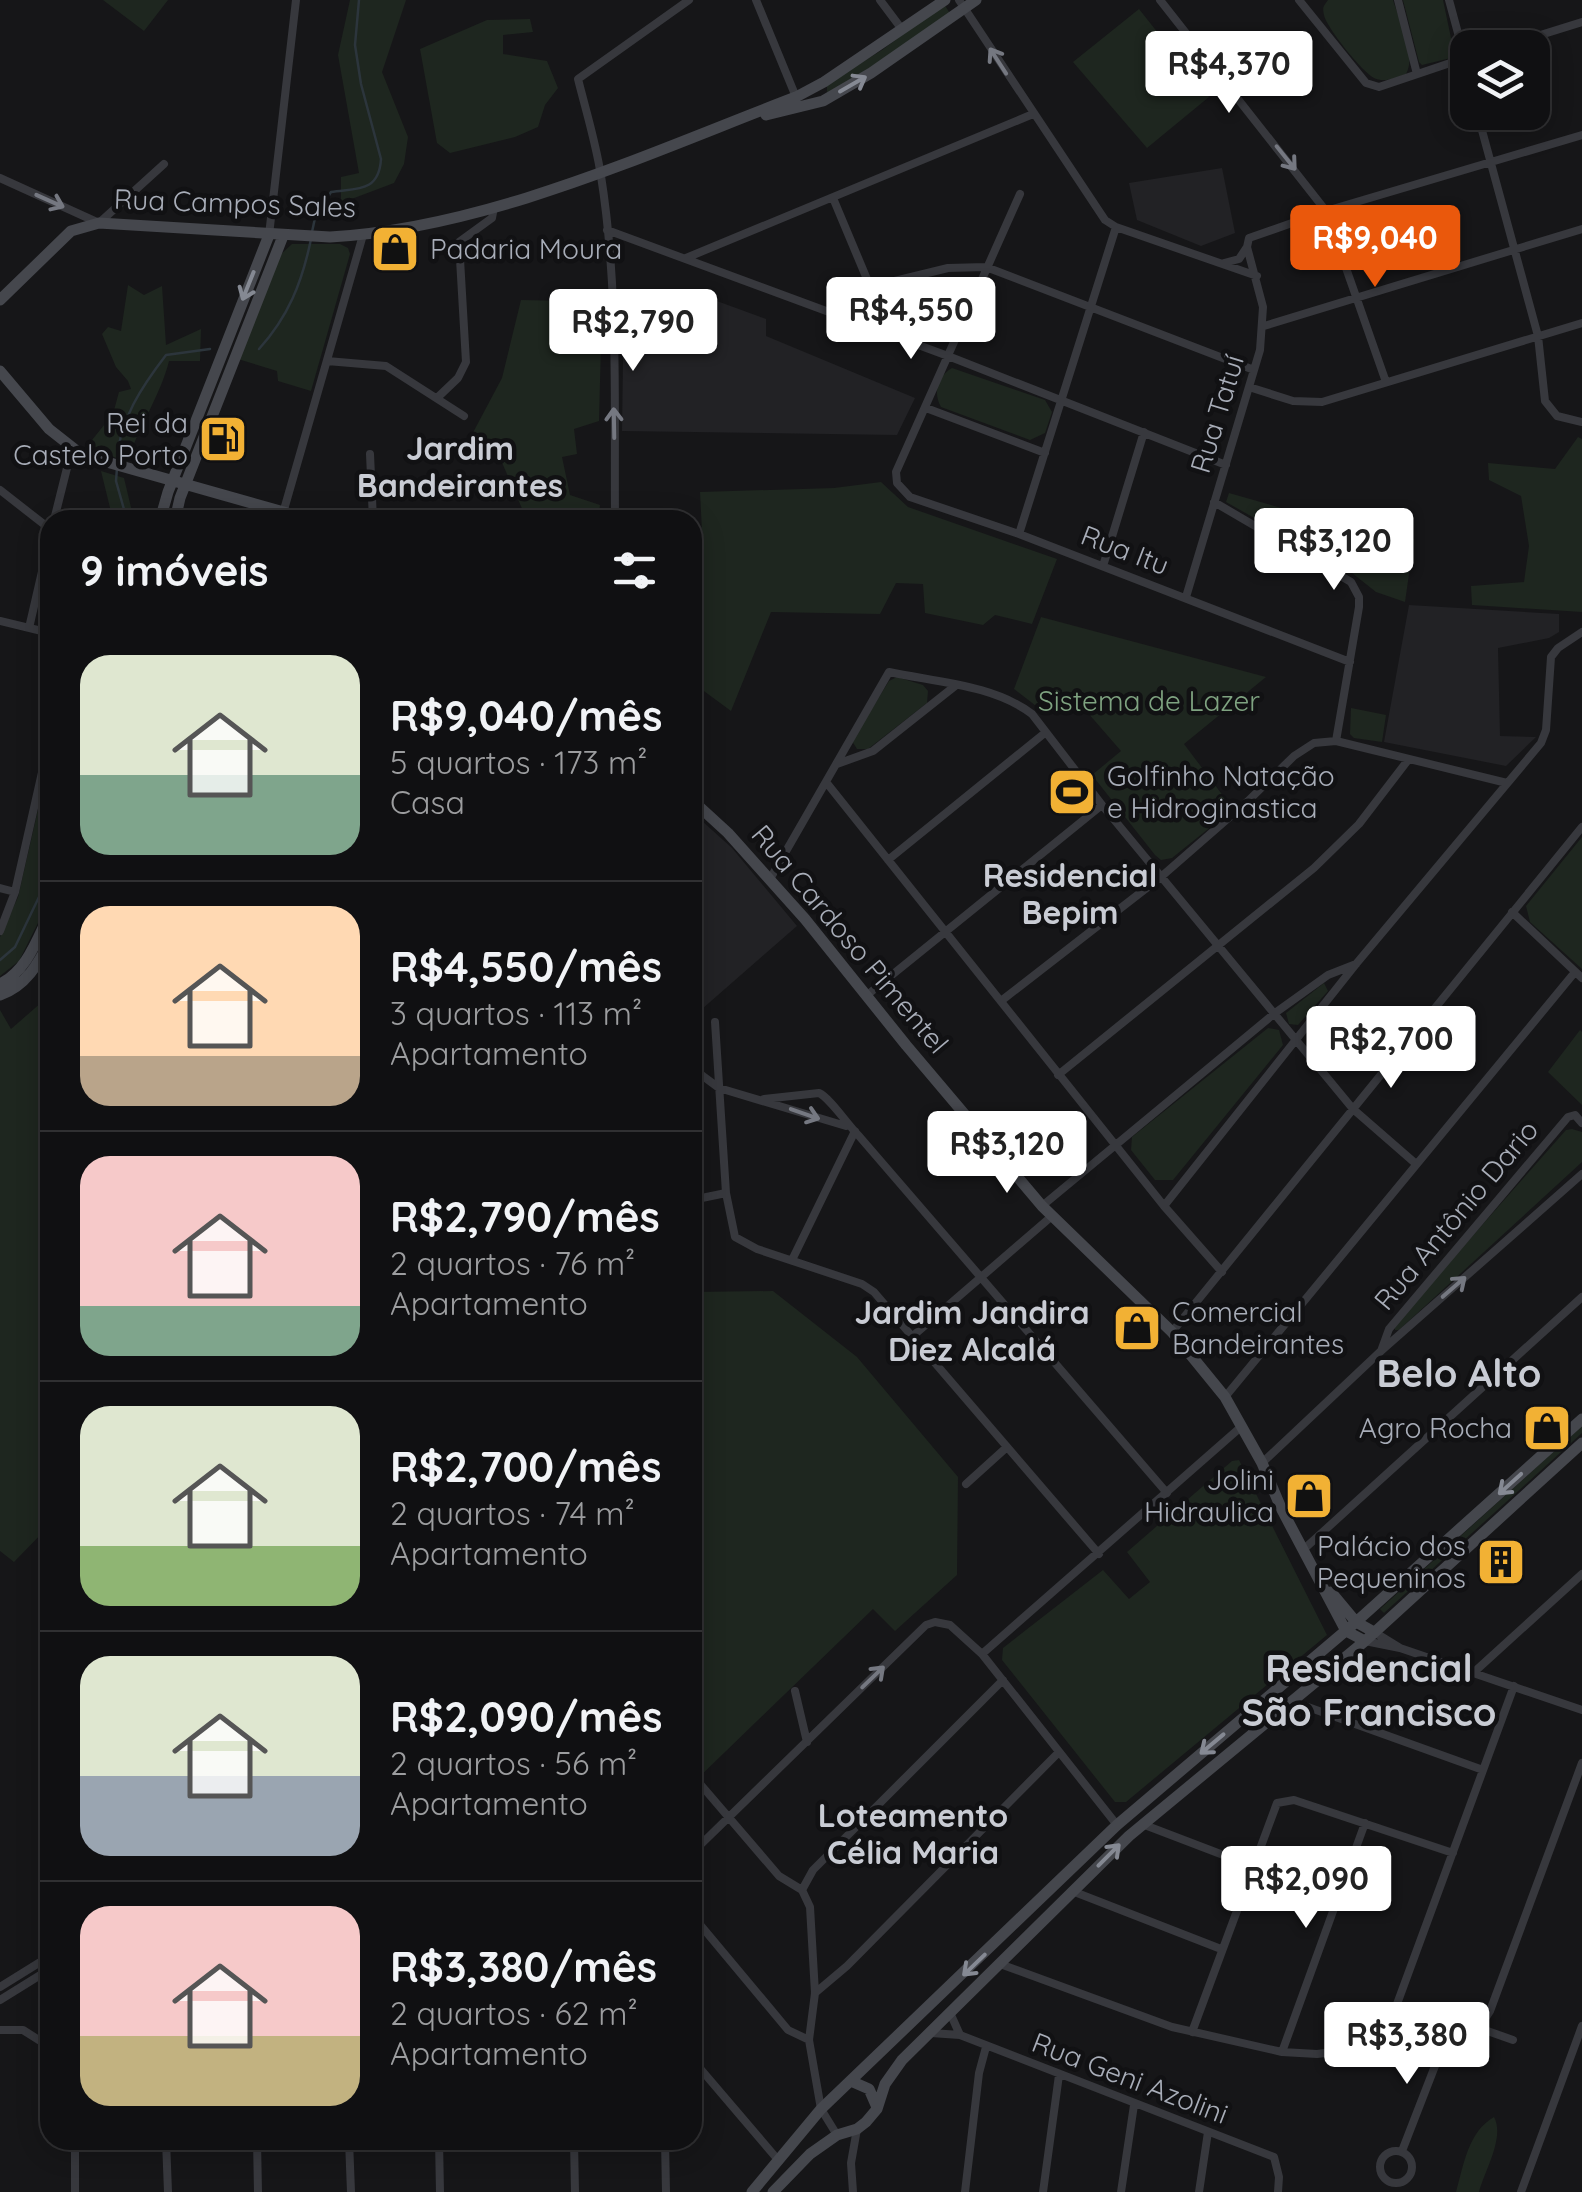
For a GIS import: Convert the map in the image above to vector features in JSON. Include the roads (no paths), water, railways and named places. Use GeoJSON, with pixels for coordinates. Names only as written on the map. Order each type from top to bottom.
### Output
{"type":"FeatureCollection","features":[{"type":"Feature","properties":{"kind":"main road"},"geometry":{"type":"LineString","coordinates":[[727,124],[796,98],[945,0]]}},
{"type":"Feature","properties":{"kind":"main road"},"geometry":{"type":"LineString","coordinates":[[727,124],[823,102],[872,74],[962,4],[976,0]]}},
{"type":"Feature","properties":{"kind":"main road"},"geometry":{"type":"LineString","coordinates":[[823,102],[824,82]]}},
{"type":"Feature","properties":{"kind":"main road"},"geometry":{"type":"LineString","coordinates":[[796,98],[808,106]]}},
{"type":"Feature","properties":{"kind":"main road"},"geometry":{"type":"LineString","coordinates":[[769,114],[796,98]]}},
{"type":"Feature","properties":{"kind":"main road","name":"Rua Campos Sales"},"geometry":{"type":"LineString","coordinates":[[100,223],[300,237],[364,235],[494,207],[601,173],[727,124]]}},
{"type":"Feature","properties":{"kind":"main road"},"geometry":{"type":"LineString","coordinates":[[0,300],[72,231],[100,223]]}},
{"type":"Feature","properties":{"kind":"main road"},"geometry":{"type":"LineString","coordinates":[[211,400],[220,359],[269,235]]}},
{"type":"Feature","properties":{"kind":"main road"},"geometry":{"type":"LineString","coordinates":[[165,510],[211,400],[237,352],[283,236]]}},
{"type":"Feature","properties":{"kind":"main road"},"geometry":{"type":"LineString","coordinates":[[2,376],[72,448],[104,463],[263,510]]}},
{"type":"Feature","properties":{"kind":"main road"},"geometry":{"type":"LineString","coordinates":[[175,510],[179,483]]}},
{"type":"Feature","properties":{"kind":"main road","name":"Rua Cardoso Pimentel"},"geometry":{"type":"LineString","coordinates":[[702,809],[770,879],[1042,1206],[1172,1332],[1224,1397],[1324,1587],[1351,1626]]}},
{"type":"Feature","properties":{"kind":"main road"},"geometry":{"type":"LineString","coordinates":[[0,984],[27,960],[40,933]]}},
{"type":"Feature","properties":{"kind":"main road"},"geometry":{"type":"LineString","coordinates":[[0,996],[19,986],[40,958]]}},
{"type":"Feature","properties":{"kind":"main road"},"geometry":{"type":"LineString","coordinates":[[752,2192],[821,2109],[1117,1826],[1351,1626],[1582,1419]]}},
{"type":"Feature","properties":{"kind":"main road"},"geometry":{"type":"LineString","coordinates":[[773,2192],[787,2173],[837,2135],[856,2129],[877,2109],[885,2084],[902,2060],[1142,1824],[1369,1637],[1582,1442]]}},
{"type":"Feature","properties":{"kind":"main road"},"geometry":{"type":"LineString","coordinates":[[1351,1626],[1369,1637]]}},
{"type":"Feature","properties":{"kind":"main road"},"geometry":{"type":"LineString","coordinates":[[853,2082],[869,2089],[877,2109]]}},
{"type":"Feature","properties":{"kind":"street"},"geometry":{"type":"LineString","coordinates":[[269,235],[296,0]]}},
{"type":"Feature","properties":{"kind":"street"},"geometry":{"type":"LineString","coordinates":[[615,510],[613,303],[607,230],[601,173],[578,79],[689,0]]}},
{"type":"Feature","properties":{"kind":"street"},"geometry":{"type":"LineString","coordinates":[[756,0],[796,98]]}},
{"type":"Feature","properties":{"kind":"street"},"geometry":{"type":"LineString","coordinates":[[880,0],[901,28]]}},
{"type":"Feature","properties":{"kind":"street"},"geometry":{"type":"LineString","coordinates":[[1160,0],[1326,210],[1386,382]]}},
{"type":"Feature","properties":{"kind":"street"},"geometry":{"type":"LineString","coordinates":[[1299,0],[1366,83],[1378,86],[1450,63]]}},
{"type":"Feature","properties":{"kind":"street"},"geometry":{"type":"LineString","coordinates":[[1398,0],[1417,74]]}},
{"type":"Feature","properties":{"kind":"street"},"geometry":{"type":"LineString","coordinates":[[1450,0],[1458,30]]}},
{"type":"Feature","properties":{"kind":"street"},"geometry":{"type":"LineString","coordinates":[[962,4],[1105,220],[1116,228],[1256,276]]}},
{"type":"Feature","properties":{"kind":"street"},"geometry":{"type":"LineString","coordinates":[[1550,32],[1582,22]]}},
{"type":"Feature","properties":{"kind":"street"},"geometry":{"type":"LineString","coordinates":[[685,259],[1032,114]]}},
{"type":"Feature","properties":{"kind":"street"},"geometry":{"type":"LineString","coordinates":[[1482,130],[1538,336],[1545,401],[1557,416],[1582,422]]}},
{"type":"Feature","properties":{"kind":"street"},"geometry":{"type":"LineString","coordinates":[[1222,264],[1234,262],[1252,236],[1326,210],[1582,136]]}},
{"type":"Feature","properties":{"kind":"street"},"geometry":{"type":"LineString","coordinates":[[0,178],[100,223],[164,164]]}},
{"type":"Feature","properties":{"kind":"street"},"geometry":{"type":"LineString","coordinates":[[1020,194],[926,408],[1045,453]]}},
{"type":"Feature","properties":{"kind":"street"},"geometry":{"type":"LineString","coordinates":[[833,198],[890,334]]}},
{"type":"Feature","properties":{"kind":"street"},"geometry":{"type":"LineString","coordinates":[[438,398],[458,378],[466,362],[459,242],[492,218],[494,207]]}},
{"type":"Feature","properties":{"kind":"street"},"geometry":{"type":"LineString","coordinates":[[1019,534],[1116,228]]}},
{"type":"Feature","properties":{"kind":"street"},"geometry":{"type":"LineString","coordinates":[[1264,326],[1582,228]]}},
{"type":"Feature","properties":{"kind":"street"},"geometry":{"type":"LineString","coordinates":[[607,230],[1226,464]]}},
{"type":"Feature","properties":{"kind":"street"},"geometry":{"type":"LineString","coordinates":[[284,510],[364,235]]}},
{"type":"Feature","properties":{"kind":"street","name":"Rua Tatuí"},"geometry":{"type":"LineString","coordinates":[[1186,597],[1264,326],[1247,244]]}},
{"type":"Feature","properties":{"kind":"street"},"geometry":{"type":"LineString","coordinates":[[870,287],[948,268],[986,267],[1254,370]]}},
{"type":"Feature","properties":{"kind":"street"},"geometry":{"type":"LineString","coordinates":[[1249,387],[1293,401],[1322,402],[1582,322]]}},
{"type":"Feature","properties":{"kind":"street"},"geometry":{"type":"LineString","coordinates":[[327,360],[386,366],[464,416]]}},
{"type":"Feature","properties":{"kind":"street","name":"Rua Itu"},"geometry":{"type":"LineString","coordinates":[[926,408],[896,472],[897,483],[910,497],[1019,534],[1350,662]]}},
{"type":"Feature","properties":{"kind":"street"},"geometry":{"type":"LineString","coordinates":[[1103,566],[1144,432]]}},
{"type":"Feature","properties":{"kind":"street"},"geometry":{"type":"LineString","coordinates":[[56,510],[72,448]]}},
{"type":"Feature","properties":{"kind":"street"},"geometry":{"type":"LineString","coordinates":[[370,454],[373,510]]}},
{"type":"Feature","properties":{"kind":"street"},"geometry":{"type":"LineString","coordinates":[[0,490],[40,520]]}},
{"type":"Feature","properties":{"kind":"street"},"geometry":{"type":"LineString","coordinates":[[1214,502],[1350,582],[1359,597],[1336,741]]}},
{"type":"Feature","properties":{"kind":"street"},"geometry":{"type":"LineString","coordinates":[[30,628],[40,582]]}},
{"type":"Feature","properties":{"kind":"street"},"geometry":{"type":"LineString","coordinates":[[0,621],[40,630]]}},
{"type":"Feature","properties":{"kind":"street"},"geometry":{"type":"LineString","coordinates":[[1164,1206],[1356,964],[1544,738],[1551,657],[1582,632]]}},
{"type":"Feature","properties":{"kind":"street"},"geometry":{"type":"LineString","coordinates":[[770,879],[890,672],[999,695],[1032,714],[1102,806],[1352,1109],[1416,1162]]}},
{"type":"Feature","properties":{"kind":"street"},"geometry":{"type":"LineString","coordinates":[[838,764],[873,751],[955,686]]}},
{"type":"Feature","properties":{"kind":"street"},"geometry":{"type":"LineString","coordinates":[[888,860],[1046,732]]}},
{"type":"Feature","properties":{"kind":"street"},"geometry":{"type":"LineString","coordinates":[[1000,1001],[1162,876],[1304,748],[1322,740],[1507,784]]}},
{"type":"Feature","properties":{"kind":"street"},"geometry":{"type":"LineString","coordinates":[[1058,1075],[1340,844],[1408,760]]}},
{"type":"Feature","properties":{"kind":"street"},"geometry":{"type":"LineString","coordinates":[[0,930],[15,892],[40,782]]}},
{"type":"Feature","properties":{"kind":"street"},"geometry":{"type":"LineString","coordinates":[[826,782],[1058,1075],[1222,1272]]}},
{"type":"Feature","properties":{"kind":"street"},"geometry":{"type":"LineString","coordinates":[[866,996],[1102,806]]}},
{"type":"Feature","properties":{"kind":"street"},"geometry":{"type":"LineString","coordinates":[[1172,1332],[1582,827]]}},
{"type":"Feature","properties":{"kind":"street"},"geometry":{"type":"LineString","coordinates":[[0,888],[15,892]]}},
{"type":"Feature","properties":{"kind":"street"},"geometry":{"type":"LineString","coordinates":[[1224,1397],[1416,1162],[1579,975],[1512,912]]}},
{"type":"Feature","properties":{"kind":"street"},"geometry":{"type":"LineString","coordinates":[[1042,1206],[1275,1013],[1328,974],[1356,964]]}},
{"type":"Feature","properties":{"kind":"street"},"geometry":{"type":"LineString","coordinates":[[715,1022],[726,1193],[734,1236],[758,1249],[869,1288],[914,1335],[1099,1554]]}},
{"type":"Feature","properties":{"kind":"street"},"geometry":{"type":"LineString","coordinates":[[702,1075],[719,1088],[851,1129]]}},
{"type":"Feature","properties":{"kind":"street"},"geometry":{"type":"LineString","coordinates":[[764,1099],[823,1094],[1167,1493]]}},
{"type":"Feature","properties":{"kind":"street","name":"Rua Antônio Dario"},"geometry":{"type":"LineString","coordinates":[[1381,1351],[1389,1328],[1568,1117],[1578,1119]]}},
{"type":"Feature","properties":{"kind":"street"},"geometry":{"type":"LineString","coordinates":[[792,1260],[851,1129]]}},
{"type":"Feature","properties":{"kind":"street"},"geometry":{"type":"LineString","coordinates":[[1262,1463],[1381,1351],[1582,1174]]}},
{"type":"Feature","properties":{"kind":"street"},"geometry":{"type":"LineString","coordinates":[[702,1196],[726,1193]]}},
{"type":"Feature","properties":{"kind":"street"},"geometry":{"type":"LineString","coordinates":[[914,1335],[1052,1216]]}},
{"type":"Feature","properties":{"kind":"street"},"geometry":{"type":"LineString","coordinates":[[1304,1548],[1582,1297]]}},
{"type":"Feature","properties":{"kind":"street"},"geometry":{"type":"LineString","coordinates":[[982,1654],[1242,1426]]}},
{"type":"Feature","properties":{"kind":"street"},"geometry":{"type":"LineString","coordinates":[[966,1484],[1007,1447]]}},
{"type":"Feature","properties":{"kind":"street"},"geometry":{"type":"LineString","coordinates":[[1472,1674],[1582,1574]]}},
{"type":"Feature","properties":{"kind":"street"},"geometry":{"type":"LineString","coordinates":[[702,1843],[926,1624],[944,1622],[959,1630],[982,1654],[1117,1826]]}},
{"type":"Feature","properties":{"kind":"street"},"geometry":{"type":"LineString","coordinates":[[1369,1637],[1472,1674],[1580,1705]]}},
{"type":"Feature","properties":{"kind":"street"},"geometry":{"type":"LineString","coordinates":[[802,1890],[814,1870],[1004,1680]]}},
{"type":"Feature","properties":{"kind":"street"},"geometry":{"type":"LineString","coordinates":[[1382,2042],[1514,1686]]}},
{"type":"Feature","properties":{"kind":"street"},"geometry":{"type":"LineString","coordinates":[[795,1691],[806,1742]]}},
{"type":"Feature","properties":{"kind":"street"},"geometry":{"type":"LineString","coordinates":[[1294,1702],[1484,1770]]}},
{"type":"Feature","properties":{"kind":"street"},"geometry":{"type":"LineString","coordinates":[[815,1993],[1059,1752]]}},
{"type":"Feature","properties":{"kind":"street"},"geometry":{"type":"LineString","coordinates":[[1479,2028],[1490,2011],[1582,1763]]}},
{"type":"Feature","properties":{"kind":"street"},"geometry":{"type":"LineString","coordinates":[[702,1786],[779,1876],[802,1890],[810,1907],[815,1993],[809,2040],[821,2109],[837,2135]]}},
{"type":"Feature","properties":{"kind":"street"},"geometry":{"type":"LineString","coordinates":[[1192,2032],[1277,1803],[1294,1800],[1453,1853]]}},
{"type":"Feature","properties":{"kind":"street"},"geometry":{"type":"LineString","coordinates":[[1282,2052],[1365,1822]]}},
{"type":"Feature","properties":{"kind":"street"},"geometry":{"type":"LineString","coordinates":[[1142,1824],[1252,1866]]}},
{"type":"Feature","properties":{"kind":"street"},"geometry":{"type":"LineString","coordinates":[[1072,1891],[1221,1950]]}},
{"type":"Feature","properties":{"kind":"street"},"geometry":{"type":"LineString","coordinates":[[702,1927],[788,2030],[809,2040]]}},
{"type":"Feature","properties":{"kind":"street"},"geometry":{"type":"LineString","coordinates":[[0,1988],[40,1962]]}},
{"type":"Feature","properties":{"kind":"street"},"geometry":{"type":"LineString","coordinates":[[1000,1964],[1192,2032],[1282,2052],[1318,2054],[1479,2028],[1514,2040]]}},
{"type":"Feature","properties":{"kind":"street"},"geometry":{"type":"LineString","coordinates":[[0,2000],[40,1975]]}},
{"type":"Feature","properties":{"kind":"street"},"geometry":{"type":"LineString","coordinates":[[18,1976],[24,1985]]}},
{"type":"Feature","properties":{"kind":"street"},"geometry":{"type":"LineString","coordinates":[[950,2015],[960,2036]]}},
{"type":"Feature","properties":{"kind":"street"},"geometry":{"type":"LineString","coordinates":[[1521,2192],[1578,2047],[1582,2026]]}},
{"type":"Feature","properties":{"kind":"street"},"geometry":{"type":"LineString","coordinates":[[0,2030],[23,2030],[40,2041]]}},
{"type":"Feature","properties":{"kind":"street","name":"Rua Geni Azolini"},"geometry":{"type":"LineString","coordinates":[[931,2034],[960,2036],[1274,2157],[1278,2192]]}},
{"type":"Feature","properties":{"kind":"street"},"geometry":{"type":"LineString","coordinates":[[1402,2151],[1447,2035]]}},
{"type":"Feature","properties":{"kind":"street"},"geometry":{"type":"LineString","coordinates":[[965,2192],[979,2073],[986,2047]]}},
{"type":"Feature","properties":{"kind":"street"},"geometry":{"type":"LineString","coordinates":[[702,2071],[779,2162]]}},
{"type":"Feature","properties":{"kind":"street"},"geometry":{"type":"LineString","coordinates":[[1043,2192],[1059,2076]]}},
{"type":"Feature","properties":{"kind":"street"},"geometry":{"type":"LineString","coordinates":[[816,2086],[834,2098]]}},
{"type":"Feature","properties":{"kind":"street"},"geometry":{"type":"LineString","coordinates":[[1121,2192],[1134,2105]]}},
{"type":"Feature","properties":{"kind":"street"},"geometry":{"type":"LineString","coordinates":[[853,2192],[851,2163],[856,2129]]}},
{"type":"Feature","properties":{"kind":"street"},"geometry":{"type":"LineString","coordinates":[[1199,2192],[1208,2132]]}},
{"type":"Feature","properties":{"kind":"street"},"geometry":{"type":"LineString","coordinates":[[75,2150],[75,2192]]}},
{"type":"Feature","properties":{"kind":"street"},"geometry":{"type":"LineString","coordinates":[[166,2150],[168,2192]]}},
{"type":"Feature","properties":{"kind":"street"},"geometry":{"type":"LineString","coordinates":[[258,2150],[258,2192]]}},
{"type":"Feature","properties":{"kind":"street"},"geometry":{"type":"LineString","coordinates":[[349,2150],[351,2192]]}},
{"type":"Feature","properties":{"kind":"street"},"geometry":{"type":"LineString","coordinates":[[439,2150],[440,2192]]}},
{"type":"Feature","properties":{"kind":"street"},"geometry":{"type":"LineString","coordinates":[[574,2150],[575,2192]]}},
{"type":"Feature","properties":{"kind":"street"},"geometry":{"type":"LineString","coordinates":[[665,2150],[666,2192]]}},
{"type":"Feature","properties":{"kind":"street"},"geometry":{"type":"LineString","coordinates":[[1402,2151],[1410,2158],[1412,2172],[1402,2182],[1388,2182],[1380,2171],[1380,2161],[1390,2152],[1402,2151]]}},
{"type":"Feature","properties":{"kind":"waterway"},"geometry":{"type":"LineString","coordinates":[[312,232],[315,218],[331,192],[365,187],[379,170],[381,159],[355,45],[359,0]]}},
{"type":"Feature","properties":{"kind":"waterway"},"geometry":{"type":"LineString","coordinates":[[259,349],[292,298],[311,239]]}},
{"type":"Feature","properties":{"kind":"waterway"},"geometry":{"type":"LineString","coordinates":[[117,460],[127,417],[166,355],[210,349]]}},
{"type":"Feature","properties":{"kind":"waterway"},"geometry":{"type":"LineString","coordinates":[[117,468],[116,481],[124,510]]}},
{"type":"Feature","properties":{"kind":"waterway"},"geometry":{"type":"LineString","coordinates":[[0,960],[15,947],[40,895]]}},
{"type":"Feature","properties":{"kind":"place","name":"Padaria Moura"},"geometry":{"type":"Point","coordinates":[395,249]}},
{"type":"Feature","properties":{"kind":"place","name":"Rei da Castelo Porto"},"geometry":{"type":"Point","coordinates":[223,439]}},
{"type":"Feature","properties":{"kind":"place","name":"Golfinho Natação e Hidroginastica"},"geometry":{"type":"Point","coordinates":[1072,792]}},
{"type":"Feature","properties":{"kind":"place","name":"Comercial Bandeirantes"},"geometry":{"type":"Point","coordinates":[1137,1328]}},
{"type":"Feature","properties":{"kind":"place","name":"Agro Rocha"},"geometry":{"type":"Point","coordinates":[1547,1428]}},
{"type":"Feature","properties":{"kind":"place","name":"Jolini Hidraulica"},"geometry":{"type":"Point","coordinates":[1309,1496]}},
{"type":"Feature","properties":{"kind":"place","name":"Palácio dos Pequeninos"},"geometry":{"type":"Point","coordinates":[1501,1562]}},
{"type":"Feature","properties":{"kind":"district","name":"Jardim Bandeirantes"},"geometry":{"type":"Point","coordinates":[460,468]}},
{"type":"Feature","properties":{"kind":"district","name":"Residencial Bepim"},"geometry":{"type":"Point","coordinates":[1070,894]}},
{"type":"Feature","properties":{"kind":"district","name":"Jardim Jandira Diez Alcalá"},"geometry":{"type":"Point","coordinates":[972,1332]}},
{"type":"Feature","properties":{"kind":"district","name":"Belo Alto"},"geometry":{"type":"Point","coordinates":[1459,1374]}},
{"type":"Feature","properties":{"kind":"district","name":"Residencial São Francisco"},"geometry":{"type":"Point","coordinates":[1369,1691]}},
{"type":"Feature","properties":{"kind":"district","name":"Loteamento Célia Maria"},"geometry":{"type":"Point","coordinates":[913,1834]}},
{"type":"Feature","properties":{"kind":"park label","name":"Sistema de Lazer"},"geometry":{"type":"Point","coordinates":[1149,701]}}]}
